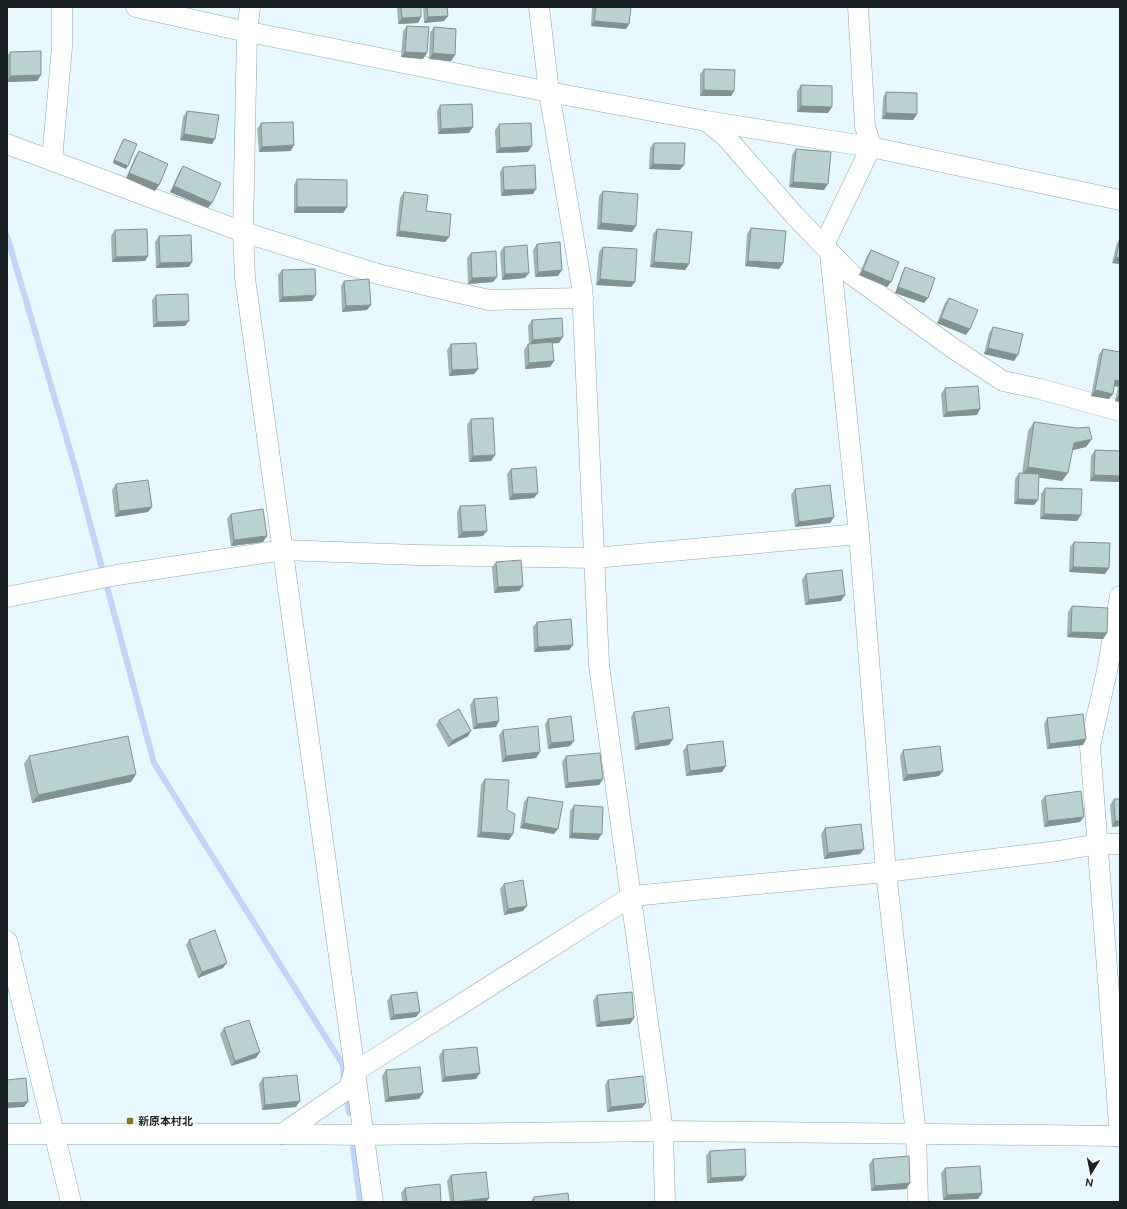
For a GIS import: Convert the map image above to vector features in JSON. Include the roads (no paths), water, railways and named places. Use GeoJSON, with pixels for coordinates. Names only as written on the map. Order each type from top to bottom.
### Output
{"type":"FeatureCollection","features":[{"type":"Feature","properties":{"kind":"street"},"geometry":{"type":"LineString","coordinates":[[52,160],[62,47],[62,7]]}},
{"type":"Feature","properties":{"kind":"street"},"geometry":{"type":"LineString","coordinates":[[136,7],[247,32],[549,92],[871,147],[1120,200]]}},
{"type":"Feature","properties":{"kind":"street"},"geometry":{"type":"LineString","coordinates":[[250,7],[247,32],[243,232],[245,278],[283,550],[348,1085],[363,1135],[373,1202]]}},
{"type":"Feature","properties":{"kind":"street"},"geometry":{"type":"LineString","coordinates":[[538,7],[549,92],[582,287],[599,665],[664,1131],[665,1202]]}},
{"type":"Feature","properties":{"kind":"street"},"geometry":{"type":"LineString","coordinates":[[858,7],[865,126],[871,147],[827,249],[859,534],[886,872],[916,1134],[918,1202]]}},
{"type":"Feature","properties":{"kind":"street"},"geometry":{"type":"LineString","coordinates":[[706,120],[725,136],[795,216],[852,275],[954,349],[1003,381],[1040,389],[1120,411]]}},
{"type":"Feature","properties":{"kind":"street"},"geometry":{"type":"LineString","coordinates":[[7,144],[243,232],[378,274],[489,300],[583,298]]}},
{"type":"Feature","properties":{"kind":"street"},"geometry":{"type":"LineString","coordinates":[[7,597],[117,575],[283,550],[424,555],[594,558],[859,534]]}},
{"type":"Feature","properties":{"kind":"street"},"geometry":{"type":"LineString","coordinates":[[7,1134],[363,1135],[664,1131],[1120,1136],[1090,746],[1107,671],[1120,596]]}},
{"type":"Feature","properties":{"kind":"street"},"geometry":{"type":"LineString","coordinates":[[282,1134],[348,1085],[632,896],[886,872],[1058,851],[1098,844],[1120,844]]}},
{"type":"Feature","properties":{"kind":"street"},"geometry":{"type":"LineString","coordinates":[[7,941],[71,1202]]}},
{"type":"Feature","properties":{"kind":"waterway"},"geometry":{"type":"LineString","coordinates":[[7,236],[75,467],[154,763],[343,1065],[344,1078]]}},
{"type":"Feature","properties":{"kind":"waterway"},"geometry":{"type":"LineString","coordinates":[[346,1093],[349,1113]]}},
{"type":"Feature","properties":{"kind":"waterway"},"geometry":{"type":"LineString","coordinates":[[353,1148],[360,1202]]}},
{"type":"Feature","properties":{"kind":"place","name":"新原本村北"},"geometry":{"type":"Point","coordinates":[130,1121]}}]}
